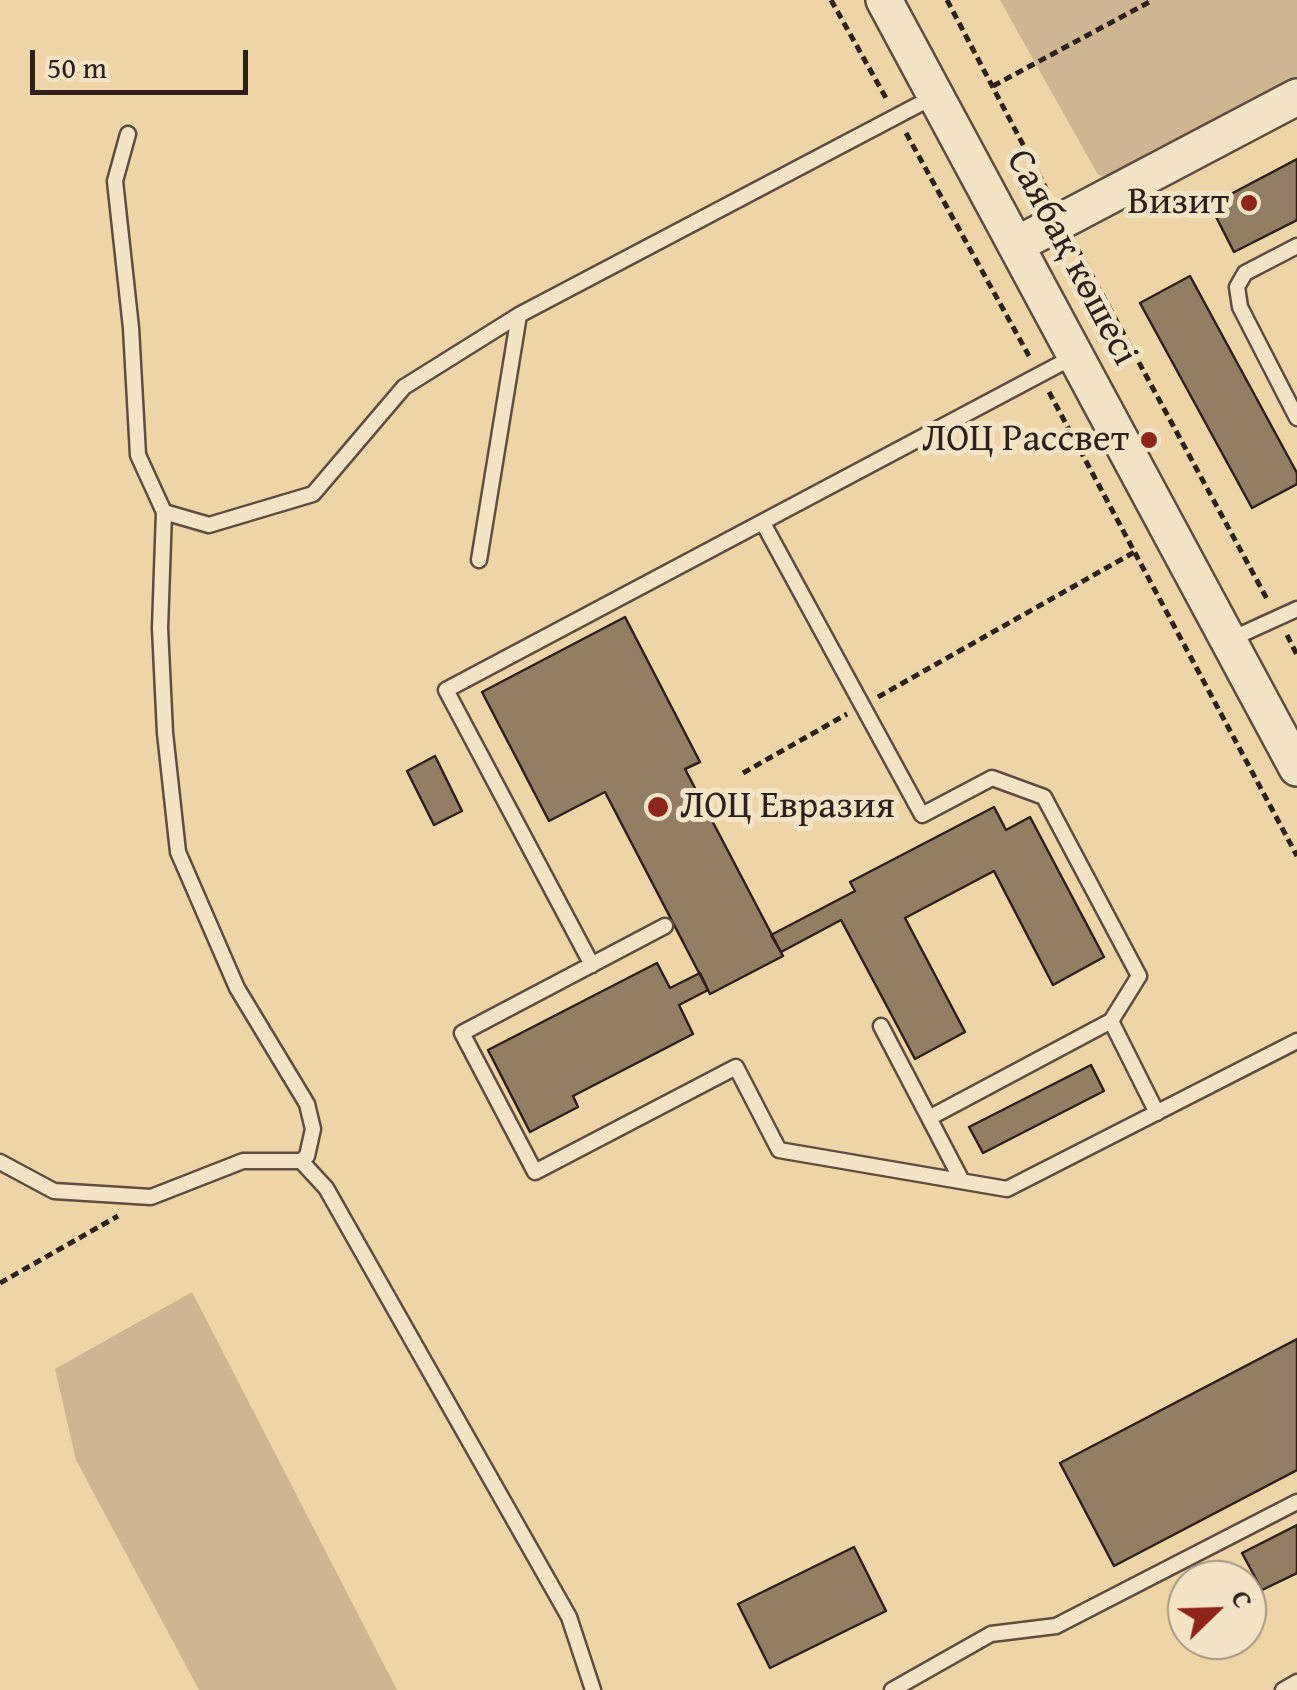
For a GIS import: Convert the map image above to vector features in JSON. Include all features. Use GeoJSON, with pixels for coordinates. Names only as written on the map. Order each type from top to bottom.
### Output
{"type":"FeatureCollection","features":[{"type":"Feature","properties":{"kind":"street","name":"Саябақ көшесі"},"geometry":{"type":"LineString","coordinates":[[884,0],[1297,768]]}},
{"type":"Feature","properties":{"kind":"street"},"geometry":{"type":"LineString","coordinates":[[1016,245],[1297,98]]}},
{"type":"Feature","properties":{"kind":"lane"},"geometry":{"type":"LineString","coordinates":[[164,512],[209,525],[313,494],[404,387],[519,315],[935,96]]}},
{"type":"Feature","properties":{"kind":"lane"},"geometry":{"type":"LineString","coordinates":[[0,1162],[54,1191],[151,1197],[243,1162],[302,1161],[307,1156],[313,1130],[307,1104],[237,988],[178,852],[165,733],[160,628],[164,512],[138,455],[131,328],[115,181],[128,134]]}},
{"type":"Feature","properties":{"kind":"lane"},"geometry":{"type":"LineString","coordinates":[[1297,246],[1246,273],[1237,287],[1240,307],[1297,418]]}},
{"type":"Feature","properties":{"kind":"lane"},"geometry":{"type":"LineString","coordinates":[[479,560],[519,315]]}},
{"type":"Feature","properties":{"kind":"lane"},"geometry":{"type":"LineString","coordinates":[[592,965],[446,690],[1076,356]]}},
{"type":"Feature","properties":{"kind":"lane"},"geometry":{"type":"LineString","coordinates":[[763,523],[922,815],[992,778],[1044,797],[1138,976],[1111,1021],[929,1118]]}},
{"type":"Feature","properties":{"kind":"lane"},"geometry":{"type":"LineString","coordinates":[[1228,640],[1297,609]]}},
{"type":"Feature","properties":{"kind":"lane"},"geometry":{"type":"LineString","coordinates":[[665,926],[462,1032],[535,1172],[736,1067],[779,1150],[1007,1189],[1297,1041]]}},
{"type":"Feature","properties":{"kind":"lane"},"geometry":{"type":"LineString","coordinates":[[1111,1021],[1156,1112]]}},
{"type":"Feature","properties":{"kind":"lane"},"geometry":{"type":"LineString","coordinates":[[880,1026],[962,1181]]}},
{"type":"Feature","properties":{"kind":"lane"},"geometry":{"type":"LineString","coordinates":[[302,1161],[326,1188],[569,1617],[593,1690]]}},
{"type":"Feature","properties":{"kind":"lane"},"geometry":{"type":"LineString","coordinates":[[892,1690],[990,1634],[1056,1626],[1297,1502]]}},
{"type":"Feature","properties":{"kind":"lane"},"geometry":{"type":"LineString","coordinates":[[1283,1690],[1297,1682]]}},
{"type":"Feature","properties":{"kind":"path"},"geometry":{"type":"LineString","coordinates":[[831,0],[1040,375],[1297,856]]}},
{"type":"Feature","properties":{"kind":"path"},"geometry":{"type":"LineString","coordinates":[[946,0],[1297,655]]}},
{"type":"Feature","properties":{"kind":"path"},"geometry":{"type":"LineString","coordinates":[[992,86],[1153,0]]}},
{"type":"Feature","properties":{"kind":"path"},"geometry":{"type":"LineString","coordinates":[[743,773],[1172,531]]}},
{"type":"Feature","properties":{"kind":"path"},"geometry":{"type":"LineString","coordinates":[[0,1282],[151,1197]]}},
{"type":"Feature","properties":{"kind":"shaded area"},"geometry":{"type":"Polygon","coordinates":[[[1000,0],[1297,0],[1297,82],[1122,179],[1098,175],[1000,0]]]}},
{"type":"Feature","properties":{"kind":"shaded area"},"geometry":{"type":"Polygon","coordinates":[[[192,1292],[397,1690],[199,1690],[76,1460],[55,1369],[192,1292]]]}},
{"type":"Feature","properties":{"kind":"building"},"geometry":{"type":"Polygon","coordinates":[[[1297,159],[1297,220],[1234,252],[1210,205],[1297,159]]]}},
{"type":"Feature","properties":{"kind":"building"},"geometry":{"type":"Polygon","coordinates":[[[1190,276],[1297,473],[1297,484],[1252,508],[1140,303],[1190,276]]]}},
{"type":"Feature","properties":{"kind":"building","name":"ЛОЦ Евразия"},"geometry":{"type":"Polygon","coordinates":[[[625,617],[700,762],[685,769],[783,956],[710,994],[605,792],[549,821],[482,692],[625,617]]]}},
{"type":"Feature","properties":{"kind":"building"},"geometry":{"type":"Polygon","coordinates":[[[435,756],[462,811],[434,825],[407,771],[435,756]]]}},
{"type":"Feature","properties":{"kind":"building"},"geometry":{"type":"Polygon","coordinates":[[[994,807],[1006,830],[1030,817],[1104,957],[1053,985],[994,871],[905,918],[965,1032],[915,1059],[841,920],[781,952],[771,935],[855,891],[850,882],[994,807]]]}},
{"type":"Feature","properties":{"kind":"building"},"geometry":{"type":"Polygon","coordinates":[[[657,963],[670,988],[700,973],[708,990],[679,1005],[693,1034],[573,1096],[578,1107],[530,1132],[488,1050],[657,963]]]}},
{"type":"Feature","properties":{"kind":"building"},"geometry":{"type":"Polygon","coordinates":[[[1091,1065],[1104,1091],[983,1153],[969,1127],[1091,1065]]]}},
{"type":"Feature","properties":{"kind":"building"},"geometry":{"type":"Polygon","coordinates":[[[1297,1339],[1297,1470],[1114,1566],[1060,1463],[1297,1339]]]}},
{"type":"Feature","properties":{"kind":"building"},"geometry":{"type":"Polygon","coordinates":[[[1297,1525],[1297,1573],[1267,1588],[1267,1560],[1246,1560],[1242,1553],[1297,1525]]]}},
{"type":"Feature","properties":{"kind":"building"},"geometry":{"type":"Polygon","coordinates":[[[854,1547],[886,1611],[770,1668],[738,1604],[854,1547]]]}},
{"type":"Feature","properties":{"kind":"place","name":"Визит"},"geometry":{"type":"Point","coordinates":[1249,203]}},
{"type":"Feature","properties":{"kind":"place","name":"ЛОЦ Рассвет"},"geometry":{"type":"Point","coordinates":[1149,440]}},
{"type":"Feature","properties":{"kind":"place","name":"ЛОЦ Евразия"},"geometry":{"type":"Point","coordinates":[658,807]}}]}
